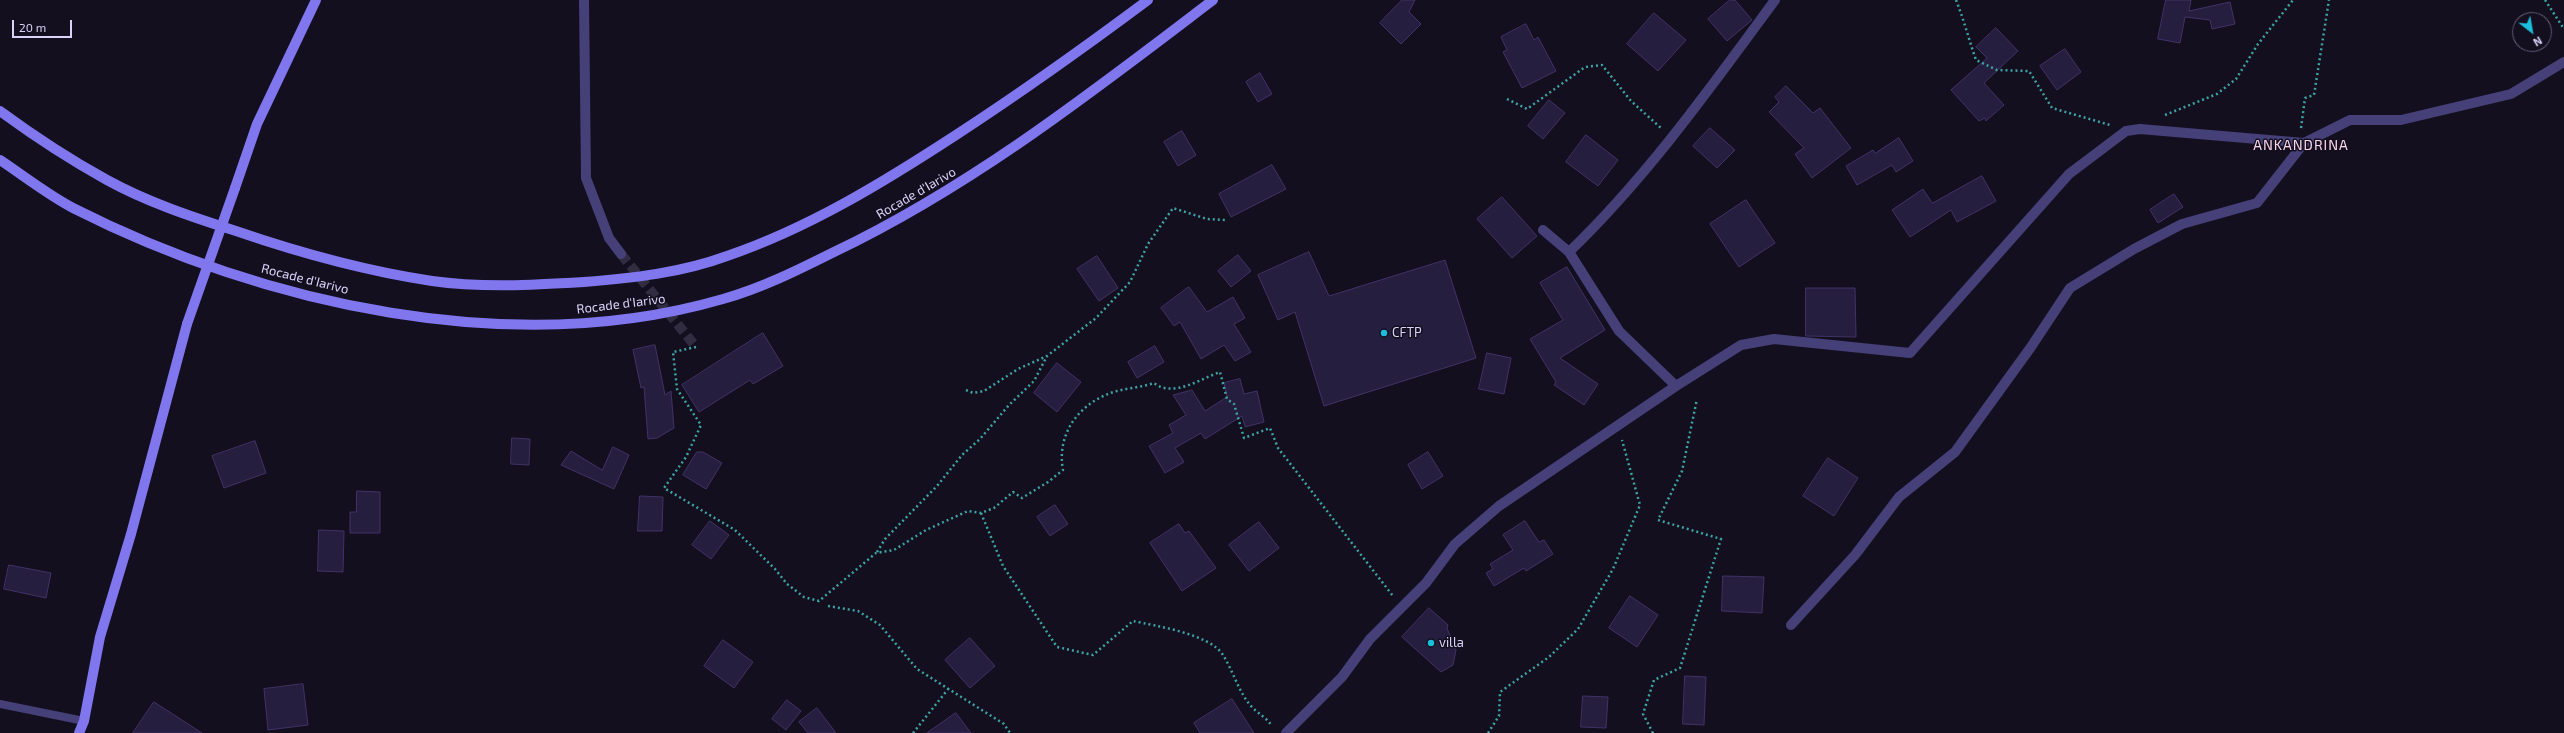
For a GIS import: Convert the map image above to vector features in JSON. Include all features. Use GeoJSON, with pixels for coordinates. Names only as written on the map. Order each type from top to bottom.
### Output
{"type":"FeatureCollection","features":[{"type":"Feature","properties":{"kind":"main road"},"geometry":{"type":"LineString","coordinates":[[79,733],[84,721],[100,637],[131,534],[187,324],[257,124],[316,0]]}},
{"type":"Feature","properties":{"kind":"main road","name":"Rocade d'Iarivo"},"geometry":{"type":"LineString","coordinates":[[0,111],[43,142],[109,181],[181,213],[285,248],[434,281],[525,286],[605,280],[662,274],[725,258],[778,237],[829,212],[918,160],[1002,104],[1148,0]]}},
{"type":"Feature","properties":{"kind":"main road","name":"Rocade d'Iarivo"},"geometry":{"type":"LineString","coordinates":[[0,160],[71,206],[161,248],[251,279],[321,298],[397,314],[495,324],[578,323],[650,316],[725,299],[787,275],[860,240],[951,189],[1077,103],[1213,0]]}},
{"type":"Feature","properties":{"kind":"street"},"geometry":{"type":"LineString","coordinates":[[584,0],[586,178],[609,238],[621,254]]}},
{"type":"Feature","properties":{"kind":"street"},"geometry":{"type":"LineString","coordinates":[[1569,252],[1604,218],[1705,96],[1774,0]]}},
{"type":"Feature","properties":{"kind":"street"},"geometry":{"type":"LineString","coordinates":[[1791,625],[1855,555],[1899,497],[1955,452],[2031,347],[2070,288],[2134,249],[2182,224],[2257,203],[2304,143],[2350,120],[2401,120],[2512,94],[2564,62]]}},
{"type":"Feature","properties":{"kind":"street"},"geometry":{"type":"LineString","coordinates":[[1286,733],[1342,677],[1370,639],[1426,583],[1455,544],[1499,506],[1676,386],[1741,345],[1774,340],[1910,353],[2069,174],[2126,131],[2140,129],[2304,143]]}},
{"type":"Feature","properties":{"kind":"street"},"geometry":{"type":"LineString","coordinates":[[1543,230],[1569,252],[1619,331],[1676,386]]}},
{"type":"Feature","properties":{"kind":"lane"},"geometry":{"type":"LineString","coordinates":[[0,704],[84,721]]}},
{"type":"Feature","properties":{"kind":"path"},"geometry":{"type":"LineString","coordinates":[[1956,0],[1965,21],[1967,36],[1976,60],[1998,70],[2029,71],[2052,108],[2126,131]]}},
{"type":"Feature","properties":{"kind":"path"},"geometry":{"type":"LineString","coordinates":[[2164,116],[2217,94],[2236,79],[2258,44],[2293,0]]}},
{"type":"Feature","properties":{"kind":"path"},"geometry":{"type":"LineString","coordinates":[[2304,143],[2301,134],[2305,98],[2314,94],[2329,0]]}},
{"type":"Feature","properties":{"kind":"path"},"geometry":{"type":"LineString","coordinates":[[2545,0],[2564,29]]}},
{"type":"Feature","properties":{"kind":"path"},"geometry":{"type":"LineString","coordinates":[[1507,99],[1527,109],[1585,67],[1602,66],[1631,101],[1657,123],[1669,139]]}},
{"type":"Feature","properties":{"kind":"path"},"geometry":{"type":"LineString","coordinates":[[966,390],[973,393],[984,391],[1018,369],[1047,356],[1096,318],[1130,282],[1148,244],[1173,208],[1207,219],[1225,220]]}},
{"type":"Feature","properties":{"kind":"path"},"geometry":{"type":"LineString","coordinates":[[696,347],[673,352],[677,389],[700,425],[686,457],[664,488],[735,530],[775,568],[787,584],[804,597],[818,601],[876,553],[885,539],[937,486],[962,455],[980,439],[1009,405],[1034,381],[1047,356]]}},
{"type":"Feature","properties":{"kind":"path"},"geometry":{"type":"LineString","coordinates":[[876,553],[894,550],[926,530],[968,511],[981,513],[994,508],[1013,492],[1022,498],[1031,494],[1063,470],[1060,455],[1072,420],[1088,406],[1117,391],[1154,383],[1162,389],[1179,388],[1220,372],[1227,399],[1234,404],[1244,438],[1270,428],[1278,448],[1345,532],[1386,589],[1403,607]]}},
{"type":"Feature","properties":{"kind":"path"},"geometry":{"type":"LineString","coordinates":[[1653,733],[1643,714],[1654,680],[1680,668],[1721,539],[1658,520],[1682,471],[1698,399]]}},
{"type":"Feature","properties":{"kind":"path"},"geometry":{"type":"LineString","coordinates":[[1488,733],[1499,716],[1500,692],[1549,657],[1578,629],[1613,568],[1640,506],[1622,438]]}},
{"type":"Feature","properties":{"kind":"path"},"geometry":{"type":"LineString","coordinates":[[981,513],[1003,566],[1037,613],[1057,647],[1093,655],[1133,621],[1187,634],[1208,642],[1222,653],[1234,680],[1251,706],[1268,719],[1274,728]]}},
{"type":"Feature","properties":{"kind":"path"},"geometry":{"type":"LineString","coordinates":[[828,606],[858,612],[880,625],[917,669],[1004,724],[1010,733]]}},
{"type":"Feature","properties":{"kind":"path"},"geometry":{"type":"LineString","coordinates":[[913,733],[949,688]]}},
{"type":"Feature","properties":{"kind":"building"},"geometry":{"type":"Polygon","coordinates":[[[1402,0],[1415,0],[1409,12],[1421,24],[1401,44],[1380,23],[1402,0]]]}},
{"type":"Feature","properties":{"kind":"building"},"geometry":{"type":"Polygon","coordinates":[[[1730,0],[1735,0],[1752,20],[1727,41],[1708,19],[1730,0]]]}},
{"type":"Feature","properties":{"kind":"building"},"geometry":{"type":"Polygon","coordinates":[[[2166,0],[2191,0],[2189,11],[2230,2],[2235,24],[2212,29],[2210,20],[2185,17],[2180,43],[2158,39],[2166,0]]]}},
{"type":"Feature","properties":{"kind":"building"},"geometry":{"type":"Polygon","coordinates":[[[1654,13],[1686,40],[1658,71],[1627,44],[1654,13]]]}},
{"type":"Feature","properties":{"kind":"building"},"geometry":{"type":"Polygon","coordinates":[[[1526,24],[1534,40],[1538,37],[1556,71],[1522,88],[1503,52],[1507,50],[1501,37],[1526,24]]]}},
{"type":"Feature","properties":{"kind":"building"},"geometry":{"type":"Polygon","coordinates":[[[1996,28],[2018,51],[1984,83],[2004,105],[1986,121],[1985,118],[1979,121],[1951,90],[1987,58],[1976,47],[1996,28]]]}},
{"type":"Feature","properties":{"kind":"building"},"geometry":{"type":"Polygon","coordinates":[[[2065,49],[2081,72],[2057,90],[2040,66],[2065,49]]]}},
{"type":"Feature","properties":{"kind":"building"},"geometry":{"type":"Polygon","coordinates":[[[1260,73],[1272,94],[1258,102],[1246,82],[1260,73]]]}},
{"type":"Feature","properties":{"kind":"building"},"geometry":{"type":"Polygon","coordinates":[[[1786,86],[1813,113],[1820,108],[1851,148],[1812,178],[1795,154],[1804,148],[1769,112],[1779,102],[1775,97],[1786,86]]]}},
{"type":"Feature","properties":{"kind":"building"},"geometry":{"type":"Polygon","coordinates":[[[1549,100],[1565,113],[1543,139],[1528,126],[1549,100]]]}},
{"type":"Feature","properties":{"kind":"building"},"geometry":{"type":"Polygon","coordinates":[[[1710,128],[1735,150],[1717,168],[1693,146],[1710,128]]]}},
{"type":"Feature","properties":{"kind":"building"},"geometry":{"type":"Polygon","coordinates":[[[1182,131],[1196,155],[1178,166],[1164,142],[1182,131]]]}},
{"type":"Feature","properties":{"kind":"building"},"geometry":{"type":"Polygon","coordinates":[[[1586,135],[1618,160],[1598,186],[1566,162],[1586,135]]]}},
{"type":"Feature","properties":{"kind":"building"},"geometry":{"type":"Polygon","coordinates":[[[1899,138],[1913,161],[1896,172],[1892,165],[1857,185],[1846,166],[1873,150],[1875,153],[1899,138]]]}},
{"type":"Feature","properties":{"kind":"building"},"geometry":{"type":"Polygon","coordinates":[[[1272,165],[1286,189],[1231,217],[1219,194],[1272,165]]]}},
{"type":"Feature","properties":{"kind":"building"},"geometry":{"type":"Polygon","coordinates":[[[1982,176],[1996,201],[1957,222],[1951,210],[1910,237],[1892,210],[1923,189],[1932,203],[1982,176]]]}},
{"type":"Feature","properties":{"kind":"building"},"geometry":{"type":"Polygon","coordinates":[[[2174,194],[2183,207],[2158,223],[2150,210],[2174,194]]]}},
{"type":"Feature","properties":{"kind":"building"},"geometry":{"type":"Polygon","coordinates":[[[1502,197],[1537,236],[1512,258],[1477,219],[1502,197]]]}},
{"type":"Feature","properties":{"kind":"building"},"geometry":{"type":"Polygon","coordinates":[[[1746,200],[1775,243],[1739,267],[1710,224],[1746,200]]]}},
{"type":"Feature","properties":{"kind":"building","name":"CFTP"},"geometry":{"type":"Polygon","coordinates":[[[1309,252],[1329,296],[1445,260],[1476,358],[1324,406],[1295,312],[1278,320],[1258,275],[1309,252]]]}},
{"type":"Feature","properties":{"kind":"building"},"geometry":{"type":"Polygon","coordinates":[[[1238,255],[1251,271],[1231,287],[1218,271],[1238,255]]]}},
{"type":"Feature","properties":{"kind":"building"},"geometry":{"type":"Polygon","coordinates":[[[1097,256],[1118,288],[1099,301],[1077,269],[1097,256]]]}},
{"type":"Feature","properties":{"kind":"building"},"geometry":{"type":"Polygon","coordinates":[[[1567,267],[1605,330],[1560,358],[1598,384],[1584,405],[1554,385],[1556,382],[1530,339],[1563,320],[1540,283],[1567,267]]]}},
{"type":"Feature","properties":{"kind":"building"},"geometry":{"type":"Polygon","coordinates":[[[1189,287],[1207,312],[1233,297],[1245,318],[1234,324],[1251,352],[1235,361],[1224,345],[1201,359],[1180,322],[1174,326],[1161,308],[1189,287]]]}},
{"type":"Feature","properties":{"kind":"building"},"geometry":{"type":"Polygon","coordinates":[[[1806,288],[1855,288],[1856,337],[1806,336],[1806,288]]]}},
{"type":"Feature","properties":{"kind":"building"},"geometry":{"type":"Polygon","coordinates":[[[763,333],[783,366],[753,384],[750,380],[699,412],[682,385],[763,333]]]}},
{"type":"Feature","properties":{"kind":"building"},"geometry":{"type":"Polygon","coordinates":[[[655,345],[665,395],[671,391],[674,428],[657,438],[648,439],[644,387],[641,388],[633,350],[655,345]]]}},
{"type":"Feature","properties":{"kind":"building"},"geometry":{"type":"Polygon","coordinates":[[[1155,346],[1164,362],[1137,378],[1128,362],[1155,346]]]}},
{"type":"Feature","properties":{"kind":"building"},"geometry":{"type":"Polygon","coordinates":[[[1487,353],[1511,358],[1504,394],[1479,389],[1487,353]]]}},
{"type":"Feature","properties":{"kind":"building"},"geometry":{"type":"Polygon","coordinates":[[[1057,363],[1081,382],[1057,412],[1034,393],[1057,363]]]}},
{"type":"Feature","properties":{"kind":"building"},"geometry":{"type":"Polygon","coordinates":[[[1240,379],[1244,394],[1257,391],[1264,422],[1245,427],[1242,416],[1205,439],[1201,433],[1175,448],[1184,462],[1165,473],[1149,446],[1173,433],[1169,425],[1186,415],[1173,395],[1192,390],[1205,411],[1227,397],[1224,383],[1240,379]]]}},
{"type":"Feature","properties":{"kind":"building"},"geometry":{"type":"Polygon","coordinates":[[[512,438],[530,439],[529,465],[511,464],[512,438]]]}},
{"type":"Feature","properties":{"kind":"building"},"geometry":{"type":"Polygon","coordinates":[[[255,441],[266,473],[224,488],[212,456],[255,441]]]}},
{"type":"Feature","properties":{"kind":"building"},"geometry":{"type":"Polygon","coordinates":[[[613,447],[629,455],[614,489],[561,465],[571,451],[602,470],[613,447]]]}},
{"type":"Feature","properties":{"kind":"building"},"geometry":{"type":"Polygon","coordinates":[[[697,452],[703,452],[722,463],[706,489],[683,475],[697,452]]]}},
{"type":"Feature","properties":{"kind":"building"},"geometry":{"type":"Polygon","coordinates":[[[1428,452],[1443,476],[1422,489],[1408,465],[1428,452]]]}},
{"type":"Feature","properties":{"kind":"building"},"geometry":{"type":"Polygon","coordinates":[[[1828,458],[1858,478],[1834,516],[1803,496],[1828,458]]]}},
{"type":"Feature","properties":{"kind":"building"},"geometry":{"type":"Polygon","coordinates":[[[357,491],[380,492],[380,533],[350,533],[350,512],[356,512],[357,491]]]}},
{"type":"Feature","properties":{"kind":"building"},"geometry":{"type":"Polygon","coordinates":[[[640,496],[663,497],[662,531],[638,531],[640,496]]]}},
{"type":"Feature","properties":{"kind":"building"},"geometry":{"type":"Polygon","coordinates":[[[1055,505],[1068,524],[1050,536],[1037,517],[1055,505]]]}},
{"type":"Feature","properties":{"kind":"building"},"geometry":{"type":"Polygon","coordinates":[[[710,521],[729,535],[711,559],[692,545],[710,521]]]}},
{"type":"Feature","properties":{"kind":"building"},"geometry":{"type":"Polygon","coordinates":[[[1525,521],[1539,542],[1544,540],[1553,554],[1526,571],[1524,568],[1494,586],[1486,573],[1493,569],[1490,564],[1513,550],[1503,535],[1525,521]]]}},
{"type":"Feature","properties":{"kind":"building"},"geometry":{"type":"Polygon","coordinates":[[[1259,522],[1279,548],[1249,571],[1229,545],[1259,522]]]}},
{"type":"Feature","properties":{"kind":"building"},"geometry":{"type":"Polygon","coordinates":[[[1179,524],[1185,533],[1189,531],[1216,568],[1182,591],[1150,543],[1179,524]]]}},
{"type":"Feature","properties":{"kind":"building"},"geometry":{"type":"Polygon","coordinates":[[[319,530],[344,531],[343,572],[318,571],[319,530]]]}},
{"type":"Feature","properties":{"kind":"building"},"geometry":{"type":"Polygon","coordinates":[[[9,565],[51,573],[46,598],[4,589],[9,565]]]}},
{"type":"Feature","properties":{"kind":"building"},"geometry":{"type":"Polygon","coordinates":[[[1723,576],[1764,577],[1762,613],[1722,611],[1723,576]]]}},
{"type":"Feature","properties":{"kind":"building"},"geometry":{"type":"Polygon","coordinates":[[[1630,596],[1658,615],[1637,647],[1609,628],[1630,596]]]}},
{"type":"Feature","properties":{"kind":"building","name":"villa"},"geometry":{"type":"Polygon","coordinates":[[[1429,608],[1448,625],[1447,628],[1456,650],[1453,665],[1441,672],[1402,637],[1429,608]]]}},
{"type":"Feature","properties":{"kind":"building"},"geometry":{"type":"Polygon","coordinates":[[[970,638],[995,666],[970,688],[945,660],[970,638]]]}},
{"type":"Feature","properties":{"kind":"building"},"geometry":{"type":"Polygon","coordinates":[[[723,640],[753,662],[734,688],[704,666],[723,640]]]}},
{"type":"Feature","properties":{"kind":"building"},"geometry":{"type":"Polygon","coordinates":[[[1685,676],[1706,677],[1704,725],[1683,724],[1685,676]]]}},
{"type":"Feature","properties":{"kind":"building"},"geometry":{"type":"Polygon","coordinates":[[[303,684],[308,725],[268,730],[264,689],[303,684]]]}},
{"type":"Feature","properties":{"kind":"building"},"geometry":{"type":"Polygon","coordinates":[[[1583,696],[1608,697],[1606,728],[1581,727],[1583,696]]]}},
{"type":"Feature","properties":{"kind":"building"},"geometry":{"type":"Polygon","coordinates":[[[1232,699],[1254,733],[1200,733],[1194,723],[1232,699]]]}},
{"type":"Feature","properties":{"kind":"building"},"geometry":{"type":"Polygon","coordinates":[[[787,700],[801,711],[786,730],[772,719],[787,700]]]}},
{"type":"Feature","properties":{"kind":"building"},"geometry":{"type":"Polygon","coordinates":[[[154,702],[202,733],[133,733],[154,702]]]}},
{"type":"Feature","properties":{"kind":"building"},"geometry":{"type":"Polygon","coordinates":[[[817,708],[836,733],[808,733],[799,722],[817,708]]]}},
{"type":"Feature","properties":{"kind":"building"},"geometry":{"type":"Polygon","coordinates":[[[956,713],[971,733],[927,733],[956,713]]]}},
{"type":"Feature","properties":{"kind":"tunnel"},"geometry":{"type":"LineString","coordinates":[[621,254],[696,347]]}},
{"type":"Feature","properties":{"kind":"place","name":"CFTP"},"geometry":{"type":"Point","coordinates":[1384,333]}},
{"type":"Feature","properties":{"kind":"place","name":"villa"},"geometry":{"type":"Point","coordinates":[1431,643]}},
{"type":"Feature","properties":{"kind":"district","name":"ANKANDRINA"},"geometry":{"type":"Point","coordinates":[2301,145]}}]}
